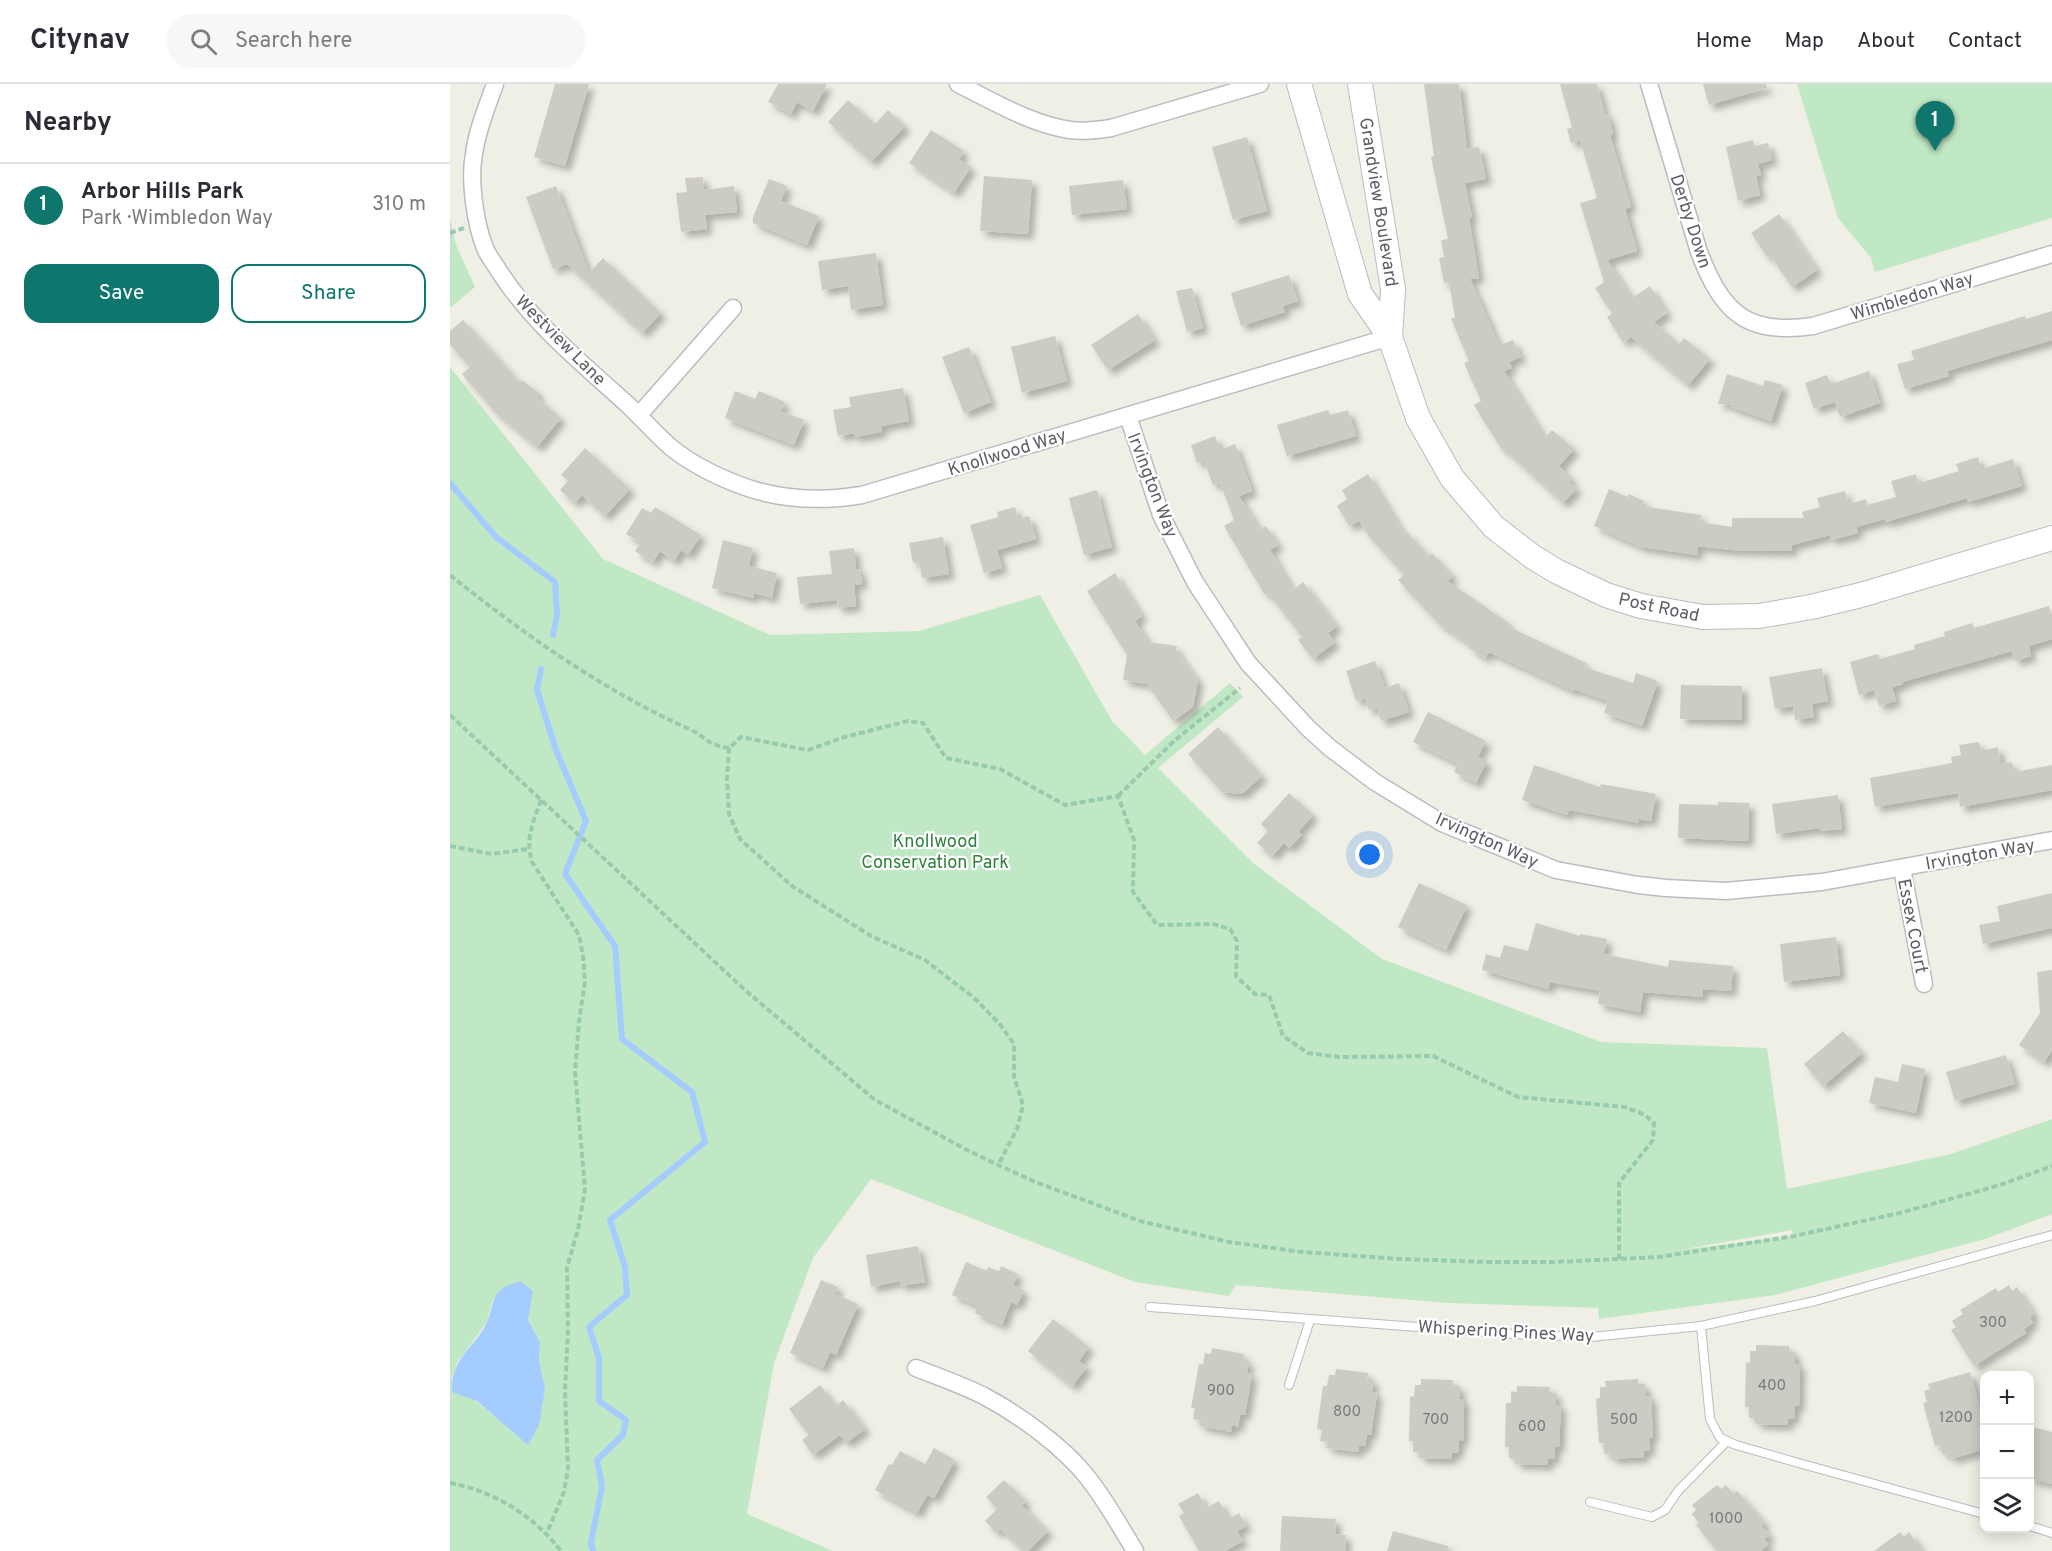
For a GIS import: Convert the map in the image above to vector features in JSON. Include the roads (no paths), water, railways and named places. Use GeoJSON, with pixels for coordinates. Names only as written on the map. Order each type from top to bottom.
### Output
{"type":"FeatureCollection","features":[{"type":"Feature","properties":{"kind":"street","name":"Westview Lane"},"geometry":{"type":"LineString","coordinates":[[495,84],[473,155],[476,210],[485,249],[515,296],[549,333],[639,415]]}},
{"type":"Feature","properties":{"kind":"street"},"geometry":{"type":"LineString","coordinates":[[958,84],[1043,124],[1071,130],[1092,130],[1111,128],[1260,84]]}},
{"type":"Feature","properties":{"kind":"street","name":"Grandview Boulevard"},"geometry":{"type":"LineString","coordinates":[[1299,84],[1360,294],[1390,337]]}},
{"type":"Feature","properties":{"kind":"street","name":"Grandview Boulevard"},"geometry":{"type":"LineString","coordinates":[[1360,84],[1394,289],[1390,337]]}},
{"type":"Feature","properties":{"kind":"street","name":"Derby Down"},"geometry":{"type":"LineString","coordinates":[[1649,84],[1708,276],[1721,298],[1737,314],[1771,327]]}},
{"type":"Feature","properties":{"kind":"street","name":"Wimbledon Way"},"geometry":{"type":"LineString","coordinates":[[1771,327],[1813,326],[2052,254]]}},
{"type":"Feature","properties":{"kind":"street"},"geometry":{"type":"LineString","coordinates":[[639,415],[733,308]]}},
{"type":"Feature","properties":{"kind":"street","name":"Knollwood Way"},"geometry":{"type":"LineString","coordinates":[[639,415],[673,449],[706,471],[738,485],[770,495],[804,500],[834,499],[862,495],[1390,337]]}},
{"type":"Feature","properties":{"kind":"street","name":"Post Road"},"geometry":{"type":"LineString","coordinates":[[1390,337],[1418,418],[1452,478],[1494,527],[1533,557],[1556,571],[1606,595],[1641,606],[1703,617],[1779,613],[1861,595],[2052,538]]}},
{"type":"Feature","properties":{"kind":"street","name":"Irvington Way"},"geometry":{"type":"LineString","coordinates":[[1128,416],[1161,515],[1195,582],[1248,663],[1308,728],[1330,747],[1375,782],[1442,823],[1556,870],[1666,888],[1726,891],[1822,882],[2052,840]]}},
{"type":"Feature","properties":{"kind":"street","name":"Essex Court"},"geometry":{"type":"LineString","coordinates":[[1902,868],[1924,984]]}},
{"type":"Feature","properties":{"kind":"street"},"geometry":{"type":"LineString","coordinates":[[916,1368],[983,1395],[1016,1414],[1054,1445],[1086,1476],[1112,1512],[1135,1551]]}},
{"type":"Feature","properties":{"kind":"lane","name":"Whispering Pines Way"},"geometry":{"type":"LineString","coordinates":[[1150,1307],[1512,1334],[1591,1337],[1701,1326],[1815,1301],[2052,1234]]}},
{"type":"Feature","properties":{"kind":"lane"},"geometry":{"type":"LineString","coordinates":[[1289,1385],[1310,1320]]}},
{"type":"Feature","properties":{"kind":"lane"},"geometry":{"type":"LineString","coordinates":[[1701,1326],[1710,1419],[1720,1438],[1802,1464],[1980,1513]]}},
{"type":"Feature","properties":{"kind":"lane"},"geometry":{"type":"LineString","coordinates":[[1590,1502],[1652,1518],[1665,1510],[1678,1491],[1727,1441]]}},
{"type":"Feature","properties":{"kind":"lane"},"geometry":{"type":"LineString","coordinates":[[2034,1527],[2052,1533]]}},
{"type":"Feature","properties":{"kind":"water"},"geometry":{"type":"Polygon","coordinates":[[[520,1281],[533,1291],[528,1320],[540,1342],[539,1359],[545,1389],[539,1425],[528,1445],[477,1401],[452,1392],[455,1370],[487,1322],[496,1296],[505,1287],[520,1281]]]}},
{"type":"Feature","properties":{"kind":"waterway"},"geometry":{"type":"LineString","coordinates":[[450,483],[496,537],[555,582],[557,615],[553,635]]}},
{"type":"Feature","properties":{"kind":"waterway"},"geometry":{"type":"LineString","coordinates":[[541,669],[537,690],[556,750],[586,821],[565,874],[615,946],[622,1039],[692,1092],[705,1142],[610,1220],[625,1267],[627,1295],[589,1327],[599,1358],[599,1401],[626,1420],[623,1435],[597,1460],[602,1486],[591,1543],[593,1551]]}},
{"type":"Feature","properties":{"kind":"place","name":"Arbor Hills Park"},"geometry":{"type":"Point","coordinates":[1935,151]}},
{"type":"Feature","properties":{"kind":"park label","name":"Knollwood Conservation Park"},"geometry":{"type":"Point","coordinates":[935,852]}}]}
